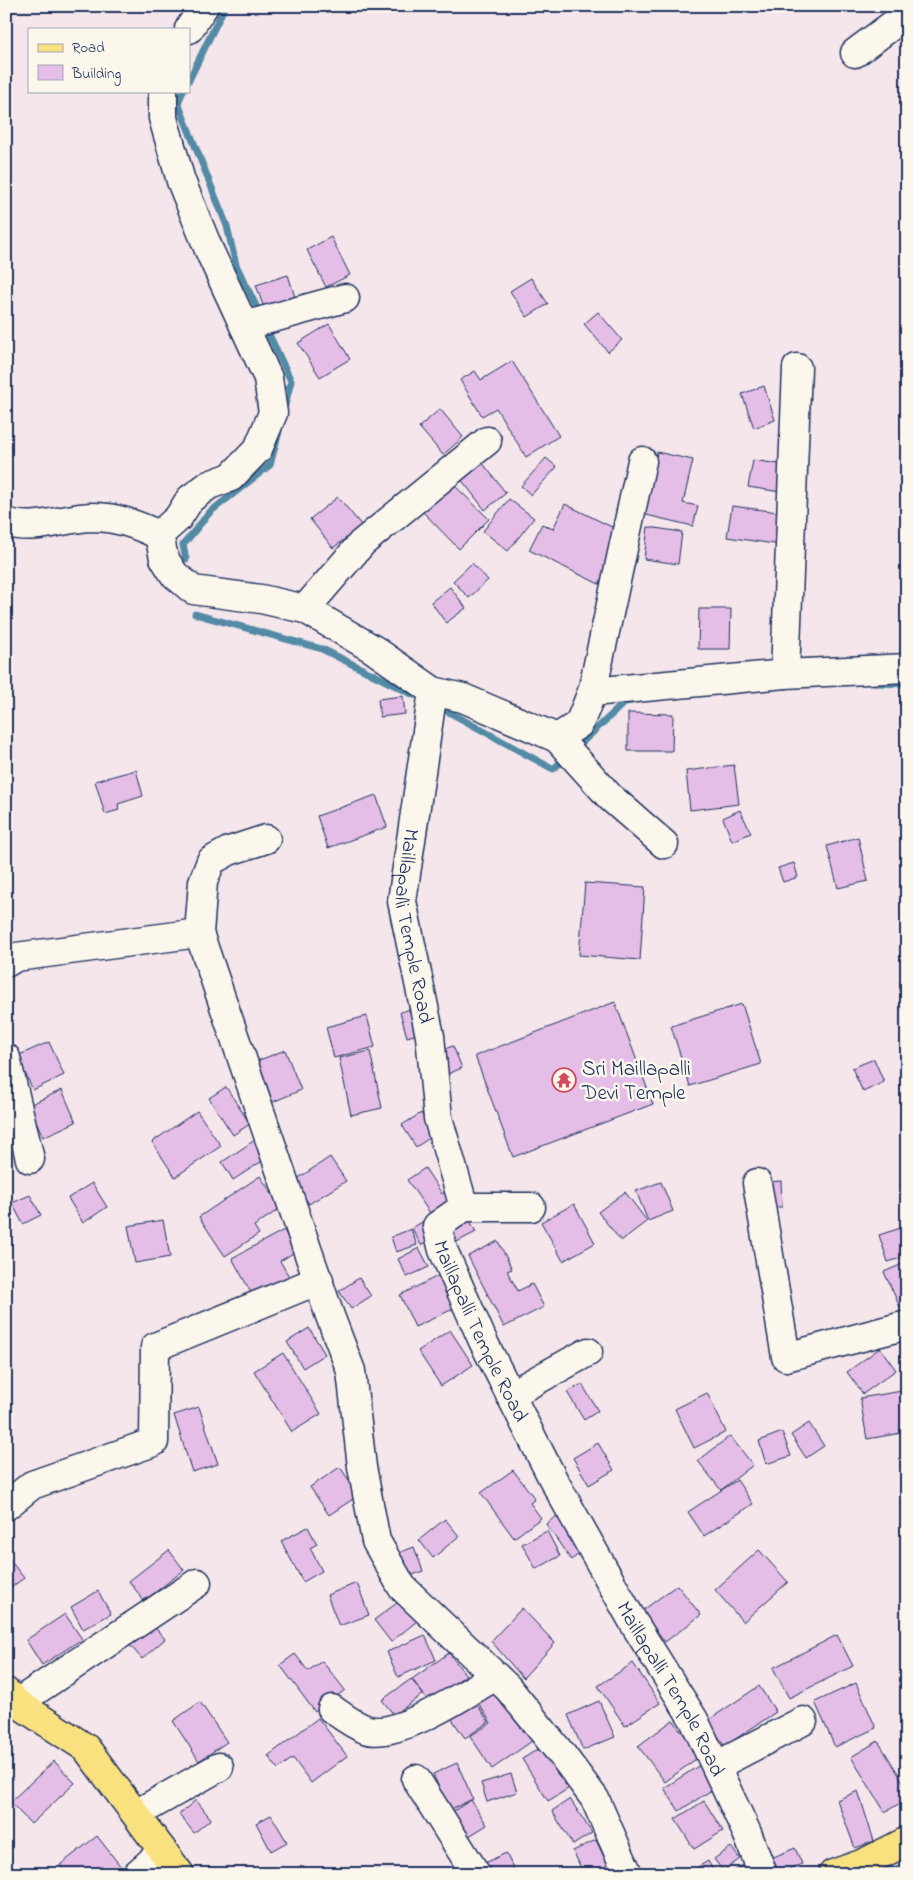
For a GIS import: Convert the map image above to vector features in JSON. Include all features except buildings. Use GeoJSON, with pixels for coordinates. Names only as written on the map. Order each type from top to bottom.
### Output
{"type":"FeatureCollection","features":[{"type":"Feature","properties":{"kind":"main road"},"geometry":{"type":"LineString","coordinates":[[12,1698],[86,1748],[180,1874]]}},
{"type":"Feature","properties":{"kind":"main road"},"geometry":{"type":"LineString","coordinates":[[833,1874],[864,1868],[907,1841]]}},
{"type":"Feature","properties":{"kind":"street"},"geometry":{"type":"LineString","coordinates":[[190,28],[204,6]]}},
{"type":"Feature","properties":{"kind":"street"},"geometry":{"type":"LineString","coordinates":[[855,53],[907,14]]}},
{"type":"Feature","properties":{"kind":"street"},"geometry":{"type":"LineString","coordinates":[[159,535],[178,518],[190,499],[209,485],[231,476],[258,449],[273,413],[268,378],[181,181],[163,118],[163,92]]}},
{"type":"Feature","properties":{"kind":"street"},"geometry":{"type":"LineString","coordinates":[[244,326],[345,298]]}},
{"type":"Feature","properties":{"kind":"street"},"geometry":{"type":"LineString","coordinates":[[785,674],[797,368]]}},
{"type":"Feature","properties":{"kind":"street"},"geometry":{"type":"LineString","coordinates":[[305,609],[362,543],[488,441]]}},
{"type":"Feature","properties":{"kind":"street"},"geometry":{"type":"LineString","coordinates":[[556,738],[579,724],[592,692],[642,461]]}},
{"type":"Feature","properties":{"kind":"street"},"geometry":{"type":"LineString","coordinates":[[6,522],[20,527],[91,517],[126,520],[159,535]]}},
{"type":"Feature","properties":{"kind":"street"},"geometry":{"type":"LineString","coordinates":[[159,535],[164,558],[174,574],[193,590],[261,599],[305,609],[374,649],[433,691],[463,698],[556,738],[610,797],[664,844]]}},
{"type":"Feature","properties":{"kind":"street"},"geometry":{"type":"LineString","coordinates":[[592,692],[785,674],[907,668]]}},
{"type":"Feature","properties":{"kind":"street","name":"Maillapalli Temple Road"},"geometry":{"type":"LineString","coordinates":[[433,691],[402,901],[430,1036],[438,1118],[464,1207],[437,1226],[443,1250],[483,1341],[553,1479],[635,1625],[694,1720],[747,1833],[762,1874]]}},
{"type":"Feature","properties":{"kind":"street"},"geometry":{"type":"LineString","coordinates":[[266,839],[229,851],[211,861],[203,882],[200,933],[351,1372],[362,1467],[376,1541],[402,1587],[496,1676],[563,1756],[595,1799],[628,1874]]}},
{"type":"Feature","properties":{"kind":"street"},"geometry":{"type":"LineString","coordinates":[[6,962],[16,957],[200,933]]}},
{"type":"Feature","properties":{"kind":"street"},"geometry":{"type":"LineString","coordinates":[[6,1058],[30,1159]]}},
{"type":"Feature","properties":{"kind":"street"},"geometry":{"type":"LineString","coordinates":[[757,1184],[786,1357],[907,1325]]}},
{"type":"Feature","properties":{"kind":"street"},"geometry":{"type":"LineString","coordinates":[[464,1207],[531,1207]]}},
{"type":"Feature","properties":{"kind":"street"},"geometry":{"type":"LineString","coordinates":[[6,1506],[32,1485],[154,1442],[155,1347],[319,1280]]}},
{"type":"Feature","properties":{"kind":"street"},"geometry":{"type":"LineString","coordinates":[[510,1395],[588,1352]]}},
{"type":"Feature","properties":{"kind":"street"},"geometry":{"type":"LineString","coordinates":[[12,1698],[197,1583]]}},
{"type":"Feature","properties":{"kind":"street"},"geometry":{"type":"LineString","coordinates":[[332,1709],[366,1730],[392,1729],[432,1713],[496,1676]]}},
{"type":"Feature","properties":{"kind":"street"},"geometry":{"type":"LineString","coordinates":[[716,1766],[803,1721]]}},
{"type":"Feature","properties":{"kind":"street"},"geometry":{"type":"LineString","coordinates":[[136,1814],[219,1767]]}},
{"type":"Feature","properties":{"kind":"street"},"geometry":{"type":"LineString","coordinates":[[416,1779],[476,1874]]}},
{"type":"Feature","properties":{"kind":"street"},"geometry":{"type":"LineString","coordinates":[[137,1874],[163,1851]]}},
{"type":"Feature","properties":{"kind":"waterway"},"geometry":{"type":"LineString","coordinates":[[190,78],[225,6]]}},
{"type":"Feature","properties":{"kind":"waterway"},"geometry":{"type":"LineString","coordinates":[[183,92],[178,103],[227,226],[236,265],[261,316]]}},
{"type":"Feature","properties":{"kind":"waterway"},"geometry":{"type":"LineString","coordinates":[[265,326],[291,381],[283,413]]}},
{"type":"Feature","properties":{"kind":"waterway"},"geometry":{"type":"LineString","coordinates":[[186,559],[183,545],[210,512],[270,465],[279,431]]}},
{"type":"Feature","properties":{"kind":"waterway"},"geometry":{"type":"LineString","coordinates":[[195,614],[322,649],[414,695]]}},
{"type":"Feature","properties":{"kind":"waterway"},"geometry":{"type":"LineString","coordinates":[[877,683],[907,684]]}},
{"type":"Feature","properties":{"kind":"waterway"},"geometry":{"type":"LineString","coordinates":[[574,750],[625,702],[632,701]]}},
{"type":"Feature","properties":{"kind":"waterway"},"geometry":{"type":"LineString","coordinates":[[445,710],[553,769],[567,757]]}},
{"type":"Feature","properties":{"kind":"place","name":"Sri Maillapalli Devi Temple"},"geometry":{"type":"Point","coordinates":[564,1080]}}]}
